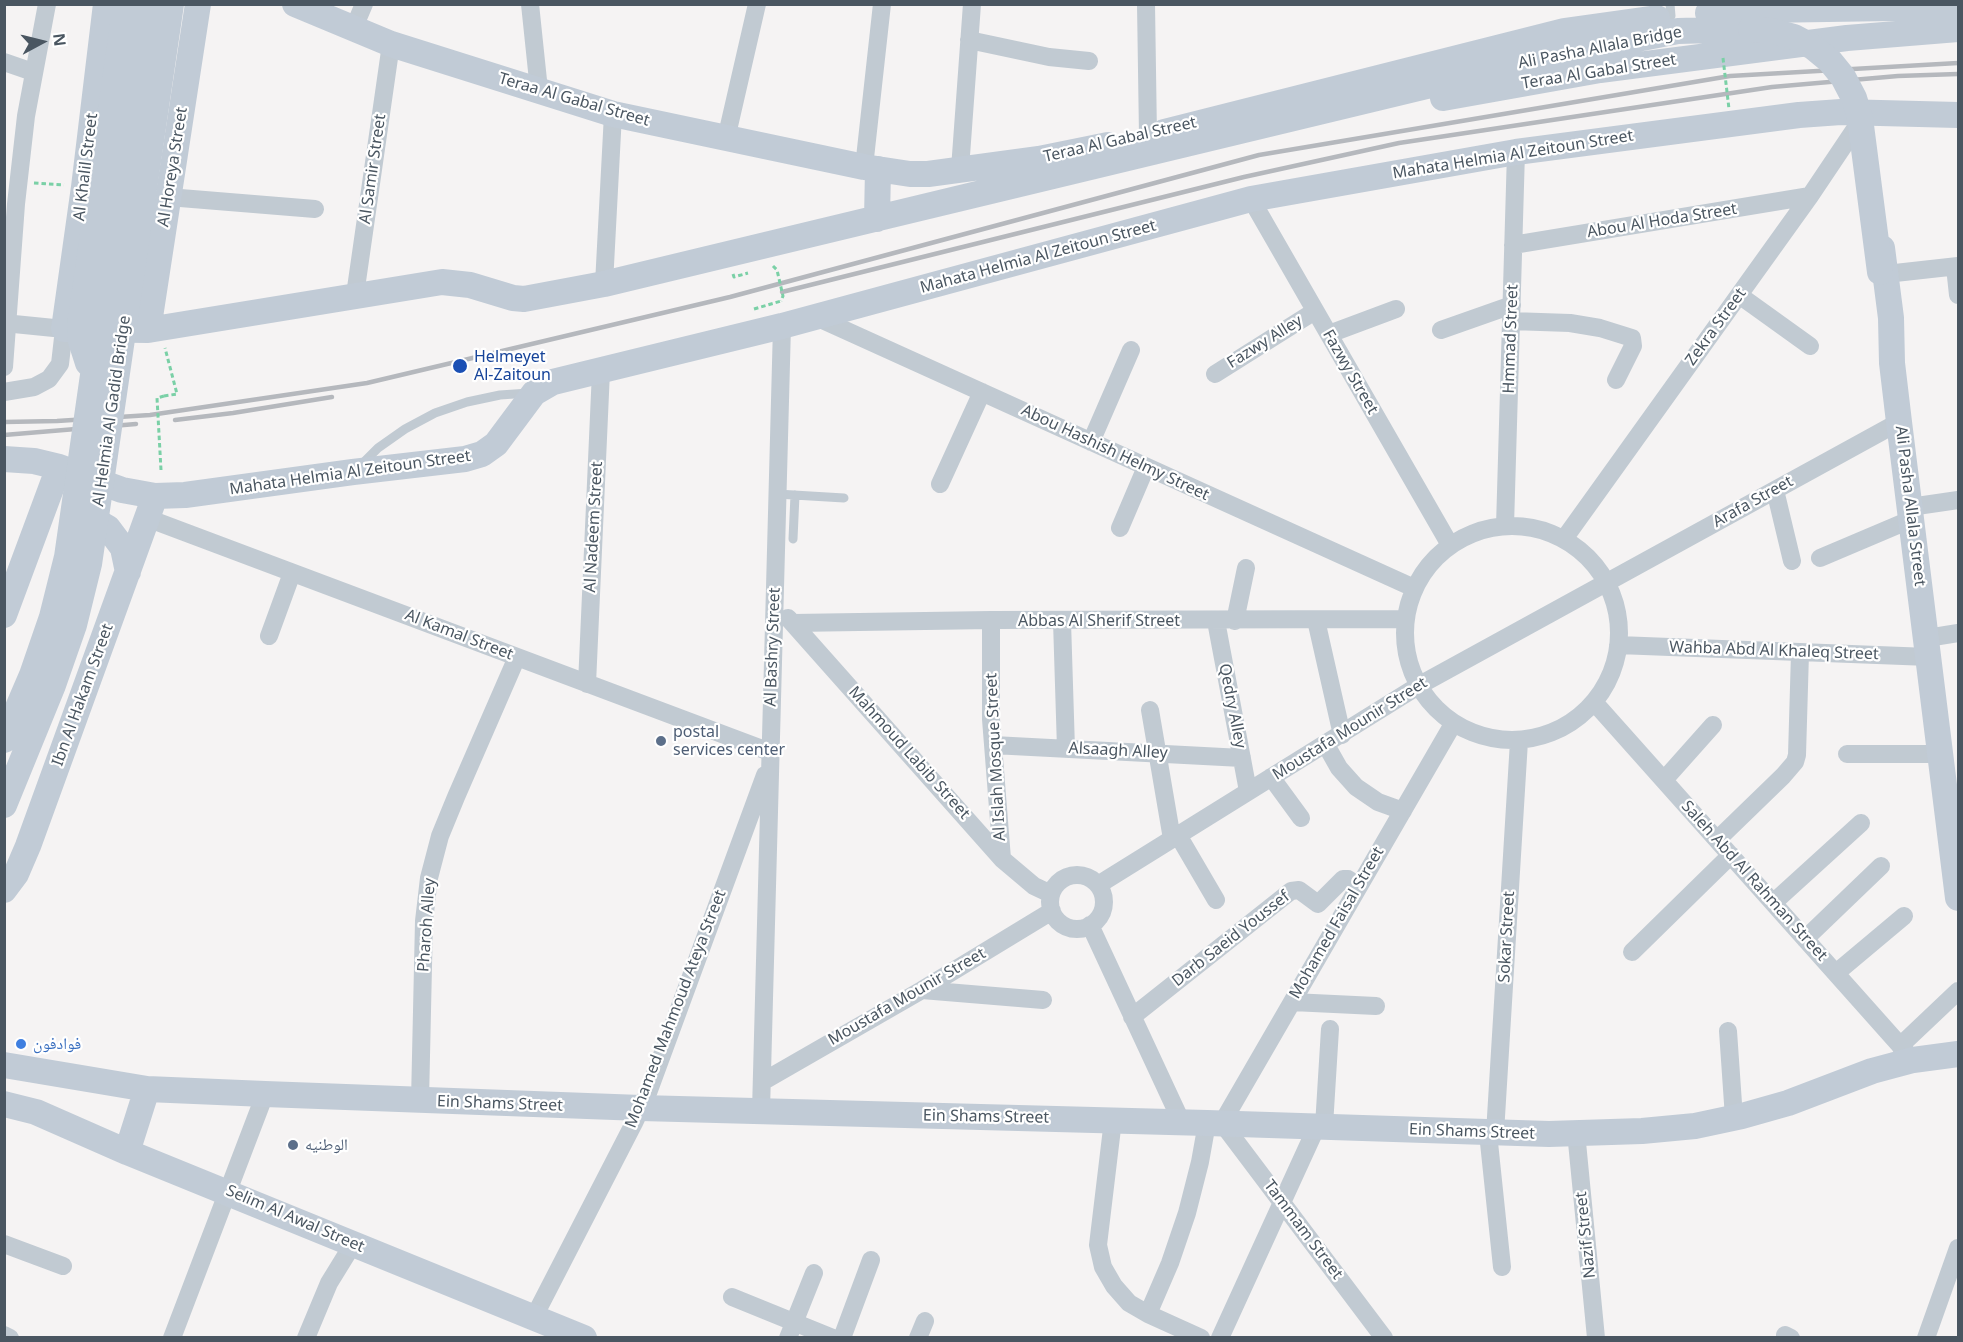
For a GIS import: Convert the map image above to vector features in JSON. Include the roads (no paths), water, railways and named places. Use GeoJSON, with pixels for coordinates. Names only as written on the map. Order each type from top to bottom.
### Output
{"type":"FeatureCollection","features":[{"type":"Feature","properties":{"kind":"street"},"geometry":{"type":"LineString","coordinates":[[4,367],[10,202],[18,182],[33,72],[47,4]]}},
{"type":"Feature","properties":{"kind":"street","name":"Al Khalil Street"},"geometry":{"type":"LineString","coordinates":[[64,329],[106,4]]}},
{"type":"Feature","properties":{"kind":"street"},"geometry":{"type":"LineString","coordinates":[[92,372],[85,357],[80,325],[126,4]]}},
{"type":"Feature","properties":{"kind":"street","name":"Al Helmia Al Gadid Bridge"},"geometry":{"type":"LineString","coordinates":[[4,740],[32,675],[49,627],[67,557],[146,4]]}},
{"type":"Feature","properties":{"kind":"street","name":"Al Helmia Al Gadid Bridge"},"geometry":{"type":"LineString","coordinates":[[4,805],[53,685],[74,625],[89,564],[171,4]]}},
{"type":"Feature","properties":{"kind":"street","name":"Al Horeya Street"},"geometry":{"type":"LineString","coordinates":[[148,330],[198,4]]}},
{"type":"Feature","properties":{"kind":"street","name":"Teraa Al Gabal Street"},"geometry":{"type":"LineString","coordinates":[[295,4],[391,44],[613,114],[726,139],[910,174],[928,174],[1039,159],[1148,136],[1564,32],[1670,10],[1758,15],[1959,6]]}},
{"type":"Feature","properties":{"kind":"street"},"geometry":{"type":"LineString","coordinates":[[353,30],[364,4]]}},
{"type":"Feature","properties":{"kind":"street"},"geometry":{"type":"LineString","coordinates":[[530,4],[539,90]]}},
{"type":"Feature","properties":{"kind":"street"},"geometry":{"type":"LineString","coordinates":[[726,139],[757,4]]}},
{"type":"Feature","properties":{"kind":"street"},"geometry":{"type":"LineString","coordinates":[[877,219],[871,168],[882,4]]}},
{"type":"Feature","properties":{"kind":"street"},"geometry":{"type":"LineString","coordinates":[[960,169],[972,4]]}},
{"type":"Feature","properties":{"kind":"street"},"geometry":{"type":"LineString","coordinates":[[1146,4],[1148,136]]}},
{"type":"Feature","properties":{"kind":"street","name":"Ali Pasha Allala Bridge"},"geometry":{"type":"LineString","coordinates":[[1207,139],[1555,55],[1758,15],[1772,31],[1794,37],[1813,47],[1830,61],[1843,77],[1854,98],[1860,118],[1883,273],[1892,363]]}},
{"type":"Feature","properties":{"kind":"street","name":"Teraa Al Gabal Street"},"geometry":{"type":"LineString","coordinates":[[1207,139],[1238,136],[1342,118],[1600,70],[1847,38],[1959,29]]}},
{"type":"Feature","properties":{"kind":"street"},"geometry":{"type":"LineString","coordinates":[[969,40],[1039,55],[1089,62]]}},
{"type":"Feature","properties":{"kind":"street","name":"Al Samir Street"},"geometry":{"type":"LineString","coordinates":[[355,295],[391,44]]}},
{"type":"Feature","properties":{"kind":"street"},"geometry":{"type":"LineString","coordinates":[[4,62],[33,72]]}},
{"type":"Feature","properties":{"kind":"street","name":"Mahata Helmia Al Zeitoun Street"},"geometry":{"type":"LineString","coordinates":[[4,459],[34,461],[59,467],[122,490],[151,507],[185,495],[465,459],[482,454],[496,444],[534,393],[553,382],[782,326],[1251,199],[1516,152],[1799,115],[1841,112],[1959,115]]}},
{"type":"Feature","properties":{"kind":"street"},"geometry":{"type":"LineString","coordinates":[[1865,113],[1883,273],[1957,267],[1959,295]]}},
{"type":"Feature","properties":{"kind":"street","name":"Zekra Street"},"geometry":{"type":"LineString","coordinates":[[1564,539],[1810,196],[1865,113]]}},
{"type":"Feature","properties":{"kind":"street"},"geometry":{"type":"LineString","coordinates":[[604,284],[613,114]]}},
{"type":"Feature","properties":{"kind":"street"},"geometry":{"type":"LineString","coordinates":[[6,323],[64,329],[148,330],[442,282],[470,285],[524,299],[604,284],[1207,139]]}},
{"type":"Feature","properties":{"kind":"street","name":"Hmmad Street"},"geometry":{"type":"LineString","coordinates":[[1506,526],[1516,152]]}},
{"type":"Feature","properties":{"kind":"street","name":"Abou Al Hoda Street"},"geometry":{"type":"LineString","coordinates":[[1513,245],[1810,196]]}},
{"type":"Feature","properties":{"kind":"street"},"geometry":{"type":"LineString","coordinates":[[168,197],[315,209]]}},
{"type":"Feature","properties":{"kind":"street","name":"Fazwy Street"},"geometry":{"type":"LineString","coordinates":[[1251,199],[1450,545]]}},
{"type":"Feature","properties":{"kind":"street"},"geometry":{"type":"LineString","coordinates":[[1739,295],[1810,346]]}},
{"type":"Feature","properties":{"kind":"street"},"geometry":{"type":"LineString","coordinates":[[1329,334],[1396,309]]}},
{"type":"Feature","properties":{"kind":"street","name":"Fazwy Alley"},"geometry":{"type":"LineString","coordinates":[[1215,374],[1315,311]]}},
{"type":"Feature","properties":{"kind":"street"},"geometry":{"type":"LineString","coordinates":[[1441,330],[1512,313],[1600,328],[1632,338],[1633,346],[1616,380]]}},
{"type":"Feature","properties":{"kind":"street","name":"Abou Hashish Helmy Street"},"geometry":{"type":"LineString","coordinates":[[816,317],[1414,588]]}},
{"type":"Feature","properties":{"kind":"street","name":"Al Bashry Street"},"geometry":{"type":"LineString","coordinates":[[761,1111],[775,603],[786,494],[782,326]]}},
{"type":"Feature","properties":{"kind":"street"},"geometry":{"type":"LineString","coordinates":[[4,392],[34,387],[50,379],[60,364],[64,329]]}},
{"type":"Feature","properties":{"kind":"street"},"geometry":{"type":"LineString","coordinates":[[1091,441],[1131,350]]}},
{"type":"Feature","properties":{"kind":"street","name":"Ali Pasha Allala Street"},"geometry":{"type":"LineString","coordinates":[[1892,363],[1958,886]]}},
{"type":"Feature","properties":{"kind":"street","name":"Al Nadeem Street"},"geometry":{"type":"LineString","coordinates":[[587,684],[601,371]]}},
{"type":"Feature","properties":{"kind":"street"},"geometry":{"type":"LineString","coordinates":[[940,484],[982,392]]}},
{"type":"Feature","properties":{"kind":"street","name":"Arafa Street"},"geometry":{"type":"LineString","coordinates":[[1606,582],[1899,422]]}},
{"type":"Feature","properties":{"kind":"street"},"geometry":{"type":"LineString","coordinates":[[4,615],[59,467]]}},
{"type":"Feature","properties":{"kind":"street"},"geometry":{"type":"LineString","coordinates":[[1120,528],[1146,467]]}},
{"type":"Feature","properties":{"kind":"street"},"geometry":{"type":"LineString","coordinates":[[1775,490],[1792,561]]}},
{"type":"Feature","properties":{"kind":"street"},"geometry":{"type":"LineString","coordinates":[[1820,558],[1911,513],[1959,500]]}},
{"type":"Feature","properties":{"kind":"street","name":"Al Kamal Street"},"geometry":{"type":"LineString","coordinates":[[151,507],[292,573],[518,657],[771,756]]}},
{"type":"Feature","properties":{"kind":"street","name":"Ibn Al Hakam Street"},"geometry":{"type":"LineString","coordinates":[[4,890],[16,874],[28,846],[151,507]]}},
{"type":"Feature","properties":{"kind":"street"},"geometry":{"type":"LineString","coordinates":[[40,520],[63,513],[87,516],[108,528],[123,548],[128,572]]}},
{"type":"Feature","properties":{"kind":"street"},"geometry":{"type":"LineString","coordinates":[[1506,526],[1536,528],[1564,539],[1595,565],[1606,582],[1614,603],[1618,623],[1618,645],[1614,665],[1606,684],[1594,702],[1573,722],[1547,735],[1519,741],[1496,740],[1454,724],[1428,701],[1418,686],[1406,654],[1405,619],[1414,588],[1429,564],[1450,545],[1486,528],[1506,526]]}},
{"type":"Feature","properties":{"kind":"street"},"geometry":{"type":"LineString","coordinates":[[1235,621],[1246,568]]}},
{"type":"Feature","properties":{"kind":"street"},"geometry":{"type":"LineString","coordinates":[[269,636],[292,573]]}},
{"type":"Feature","properties":{"kind":"street","name":"Moustafa Mounir Street"},"geometry":{"type":"LineString","coordinates":[[1098,885],[1418,686],[1606,582]]}},
{"type":"Feature","properties":{"kind":"street","name":"Mahmoud Labib Street"},"geometry":{"type":"LineString","coordinates":[[775,603],[1002,859],[1052,902]]}},
{"type":"Feature","properties":{"kind":"street","name":"Abbas Al Sherif Street"},"geometry":{"type":"LineString","coordinates":[[793,623],[1405,619]]}},
{"type":"Feature","properties":{"kind":"street","name":"Al Islah Mosque Street"},"geometry":{"type":"LineString","coordinates":[[991,620],[991,719],[1002,859]]}},
{"type":"Feature","properties":{"kind":"street"},"geometry":{"type":"LineString","coordinates":[[1316,620],[1342,735]]}},
{"type":"Feature","properties":{"kind":"street"},"geometry":{"type":"LineString","coordinates":[[1062,621],[1066,748]]}},
{"type":"Feature","properties":{"kind":"street","name":"Qedry Alley"},"geometry":{"type":"LineString","coordinates":[[1216,621],[1248,791]]}},
{"type":"Feature","properties":{"kind":"street","name":"Wahba Abd Al Khaleq Street"},"geometry":{"type":"LineString","coordinates":[[1618,645],[1800,653],[1928,648],[1959,633]]}},
{"type":"Feature","properties":{"kind":"street"},"geometry":{"type":"LineString","coordinates":[[1717,840],[1792,767],[1797,755],[1800,653]]}},
{"type":"Feature","properties":{"kind":"street","name":"Pharoh Alley"},"geometry":{"type":"LineString","coordinates":[[420,1101],[424,921],[429,878],[440,836],[518,657]]}},
{"type":"Feature","properties":{"kind":"street","name":"Saleh Abd Al Rahman Street"},"geometry":{"type":"LineString","coordinates":[[1594,702],[1907,1053]]}},
{"type":"Feature","properties":{"kind":"street"},"geometry":{"type":"LineString","coordinates":[[1150,710],[1175,837],[1216,900]]}},
{"type":"Feature","properties":{"kind":"street","name":"Mohamed Faisal Street"},"geometry":{"type":"LineString","coordinates":[[1148,1314],[1170,1263],[1214,1123],[1292,1002],[1454,724]]}},
{"type":"Feature","properties":{"kind":"street"},"geometry":{"type":"LineString","coordinates":[[1664,780],[1713,725]]}},
{"type":"Feature","properties":{"kind":"street","name":"Sokar Street"},"geometry":{"type":"LineString","coordinates":[[1502,1268],[1492,1133],[1519,741]]}},
{"type":"Feature","properties":{"kind":"street","name":"Alsaagh Alley"},"geometry":{"type":"LineString","coordinates":[[993,745],[1242,758]]}},
{"type":"Feature","properties":{"kind":"street"},"geometry":{"type":"LineString","coordinates":[[1326,745],[1339,768],[1356,787],[1378,802],[1403,811]]}},
{"type":"Feature","properties":{"kind":"street"},"geometry":{"type":"LineString","coordinates":[[1847,754],[1941,754]]}},
{"type":"Feature","properties":{"kind":"street","name":"Mohamed Mahmoud Ateya Street"},"geometry":{"type":"LineString","coordinates":[[534,1317],[641,1108],[771,756]]}},
{"type":"Feature","properties":{"kind":"street"},"geometry":{"type":"LineString","coordinates":[[1271,777],[1301,818]]}},
{"type":"Feature","properties":{"kind":"street"},"geometry":{"type":"LineString","coordinates":[[1773,903],[1861,823]]}},
{"type":"Feature","properties":{"kind":"street"},"geometry":{"type":"LineString","coordinates":[[1632,951],[1731,855]]}},
{"type":"Feature","properties":{"kind":"street"},"geometry":{"type":"LineString","coordinates":[[1805,939],[1881,866]]}},
{"type":"Feature","properties":{"kind":"street"},"geometry":{"type":"LineString","coordinates":[[1068,876],[1085,876],[1098,885],[1104,899],[1096,921],[1083,928],[1068,927],[1061,923],[1052,902],[1061,880],[1068,876]]}},
{"type":"Feature","properties":{"kind":"street","name":"Darb Saeid Youssef"},"geometry":{"type":"LineString","coordinates":[[1132,1017],[1291,891],[1299,890],[1318,904],[1343,879],[1348,879],[1359,886]]}},
{"type":"Feature","properties":{"kind":"street","name":"Moustafa Mounir Street"},"geometry":{"type":"LineString","coordinates":[[762,1082],[922,990],[1052,902]]}},
{"type":"Feature","properties":{"kind":"street"},"geometry":{"type":"LineString","coordinates":[[1836,973],[1904,916]]}},
{"type":"Feature","properties":{"kind":"street"},"geometry":{"type":"LineString","coordinates":[[1090,925],[1182,1123]]}},
{"type":"Feature","properties":{"kind":"street"},"geometry":{"type":"LineString","coordinates":[[922,990],[1043,1000]]}},
{"type":"Feature","properties":{"kind":"street"},"geometry":{"type":"LineString","coordinates":[[1907,1053],[1959,991]]}},
{"type":"Feature","properties":{"kind":"street"},"geometry":{"type":"LineString","coordinates":[[1292,1002],[1376,1006]]}},
{"type":"Feature","properties":{"kind":"street"},"geometry":{"type":"LineString","coordinates":[[1220,1338],[1281,1203],[1320,1126],[1330,1029]]}},
{"type":"Feature","properties":{"kind":"street"},"geometry":{"type":"LineString","coordinates":[[1728,1031],[1734,1118]]}},
{"type":"Feature","properties":{"kind":"street","name":"Ein Shams Street"},"geometry":{"type":"LineString","coordinates":[[4,1065],[147,1089],[420,1101],[1320,1126],[1492,1133],[1653,1130],[1695,1126],[1788,1103],[1872,1071],[1907,1053],[1959,1054]]}},
{"type":"Feature","properties":{"kind":"street"},"geometry":{"type":"LineString","coordinates":[[126,1152],[147,1089]]}},
{"type":"Feature","properties":{"kind":"street"},"geometry":{"type":"LineString","coordinates":[[172,1338],[265,1094]]}},
{"type":"Feature","properties":{"kind":"street","name":"Selim Al Awal Street"},"geometry":{"type":"LineString","coordinates":[[4,1104],[36,1112],[126,1152],[228,1191],[584,1338]]}},
{"type":"Feature","properties":{"kind":"street"},"geometry":{"type":"LineString","coordinates":[[1113,1120],[1098,1245],[1103,1267],[1114,1287],[1129,1303],[1202,1338]]}},
{"type":"Feature","properties":{"kind":"street","name":"Tammam Street"},"geometry":{"type":"LineString","coordinates":[[1214,1123],[1281,1203],[1384,1338]]}},
{"type":"Feature","properties":{"kind":"street","name":"Nazif Street"},"geometry":{"type":"LineString","coordinates":[[1576,1132],[1596,1338]]}},
{"type":"Feature","properties":{"kind":"street"},"geometry":{"type":"LineString","coordinates":[[4,1244],[63,1266]]}},
{"type":"Feature","properties":{"kind":"street"},"geometry":{"type":"LineString","coordinates":[[306,1338],[329,1283],[353,1244]]}},
{"type":"Feature","properties":{"kind":"street"},"geometry":{"type":"LineString","coordinates":[[1926,1338],[1950,1298],[1959,1248]]}},
{"type":"Feature","properties":{"kind":"street"},"geometry":{"type":"LineString","coordinates":[[842,1338],[871,1260]]}},
{"type":"Feature","properties":{"kind":"street"},"geometry":{"type":"LineString","coordinates":[[791,1330],[814,1273]]}},
{"type":"Feature","properties":{"kind":"street"},"geometry":{"type":"LineString","coordinates":[[732,1297],[791,1330],[833,1338]]}},
{"type":"Feature","properties":{"kind":"street"},"geometry":{"type":"LineString","coordinates":[[4,1335],[10,1338]]}},
{"type":"Feature","properties":{"kind":"lane"},"geometry":{"type":"LineString","coordinates":[[353,472],[378,448],[405,429],[435,413],[467,402],[500,395],[534,393]]}},
{"type":"Feature","properties":{"kind":"lane"},"geometry":{"type":"LineString","coordinates":[[793,539],[786,494],[844,498]]}},
{"type":"Feature","properties":{"kind":"railway"},"geometry":{"type":"LineString","coordinates":[[4,422],[150,415],[367,383],[730,297],[1259,155],[1730,76],[1958,63]]}},
{"type":"Feature","properties":{"kind":"railway"},"geometry":{"type":"LineString","coordinates":[[782,292],[1244,177],[1399,143],[1772,87],[1898,76],[1958,74]]}},
{"type":"Feature","properties":{"kind":"railway"},"geometry":{"type":"LineString","coordinates":[[175,420],[332,397]]}},
{"type":"Feature","properties":{"kind":"railway"},"geometry":{"type":"LineString","coordinates":[[4,435],[136,424]]}},
{"type":"Feature","properties":{"kind":"place","name":"Helmeyet Al-Zaitoun"},"geometry":{"type":"Point","coordinates":[460,366]}},
{"type":"Feature","properties":{"kind":"place","name":"postal services center"},"geometry":{"type":"Point","coordinates":[661,741]}},
{"type":"Feature","properties":{"kind":"place","name":"فوادفون"},"geometry":{"type":"Point","coordinates":[21,1044]}},
{"type":"Feature","properties":{"kind":"place","name":"الوطنيه"},"geometry":{"type":"Point","coordinates":[293,1145]}}]}
